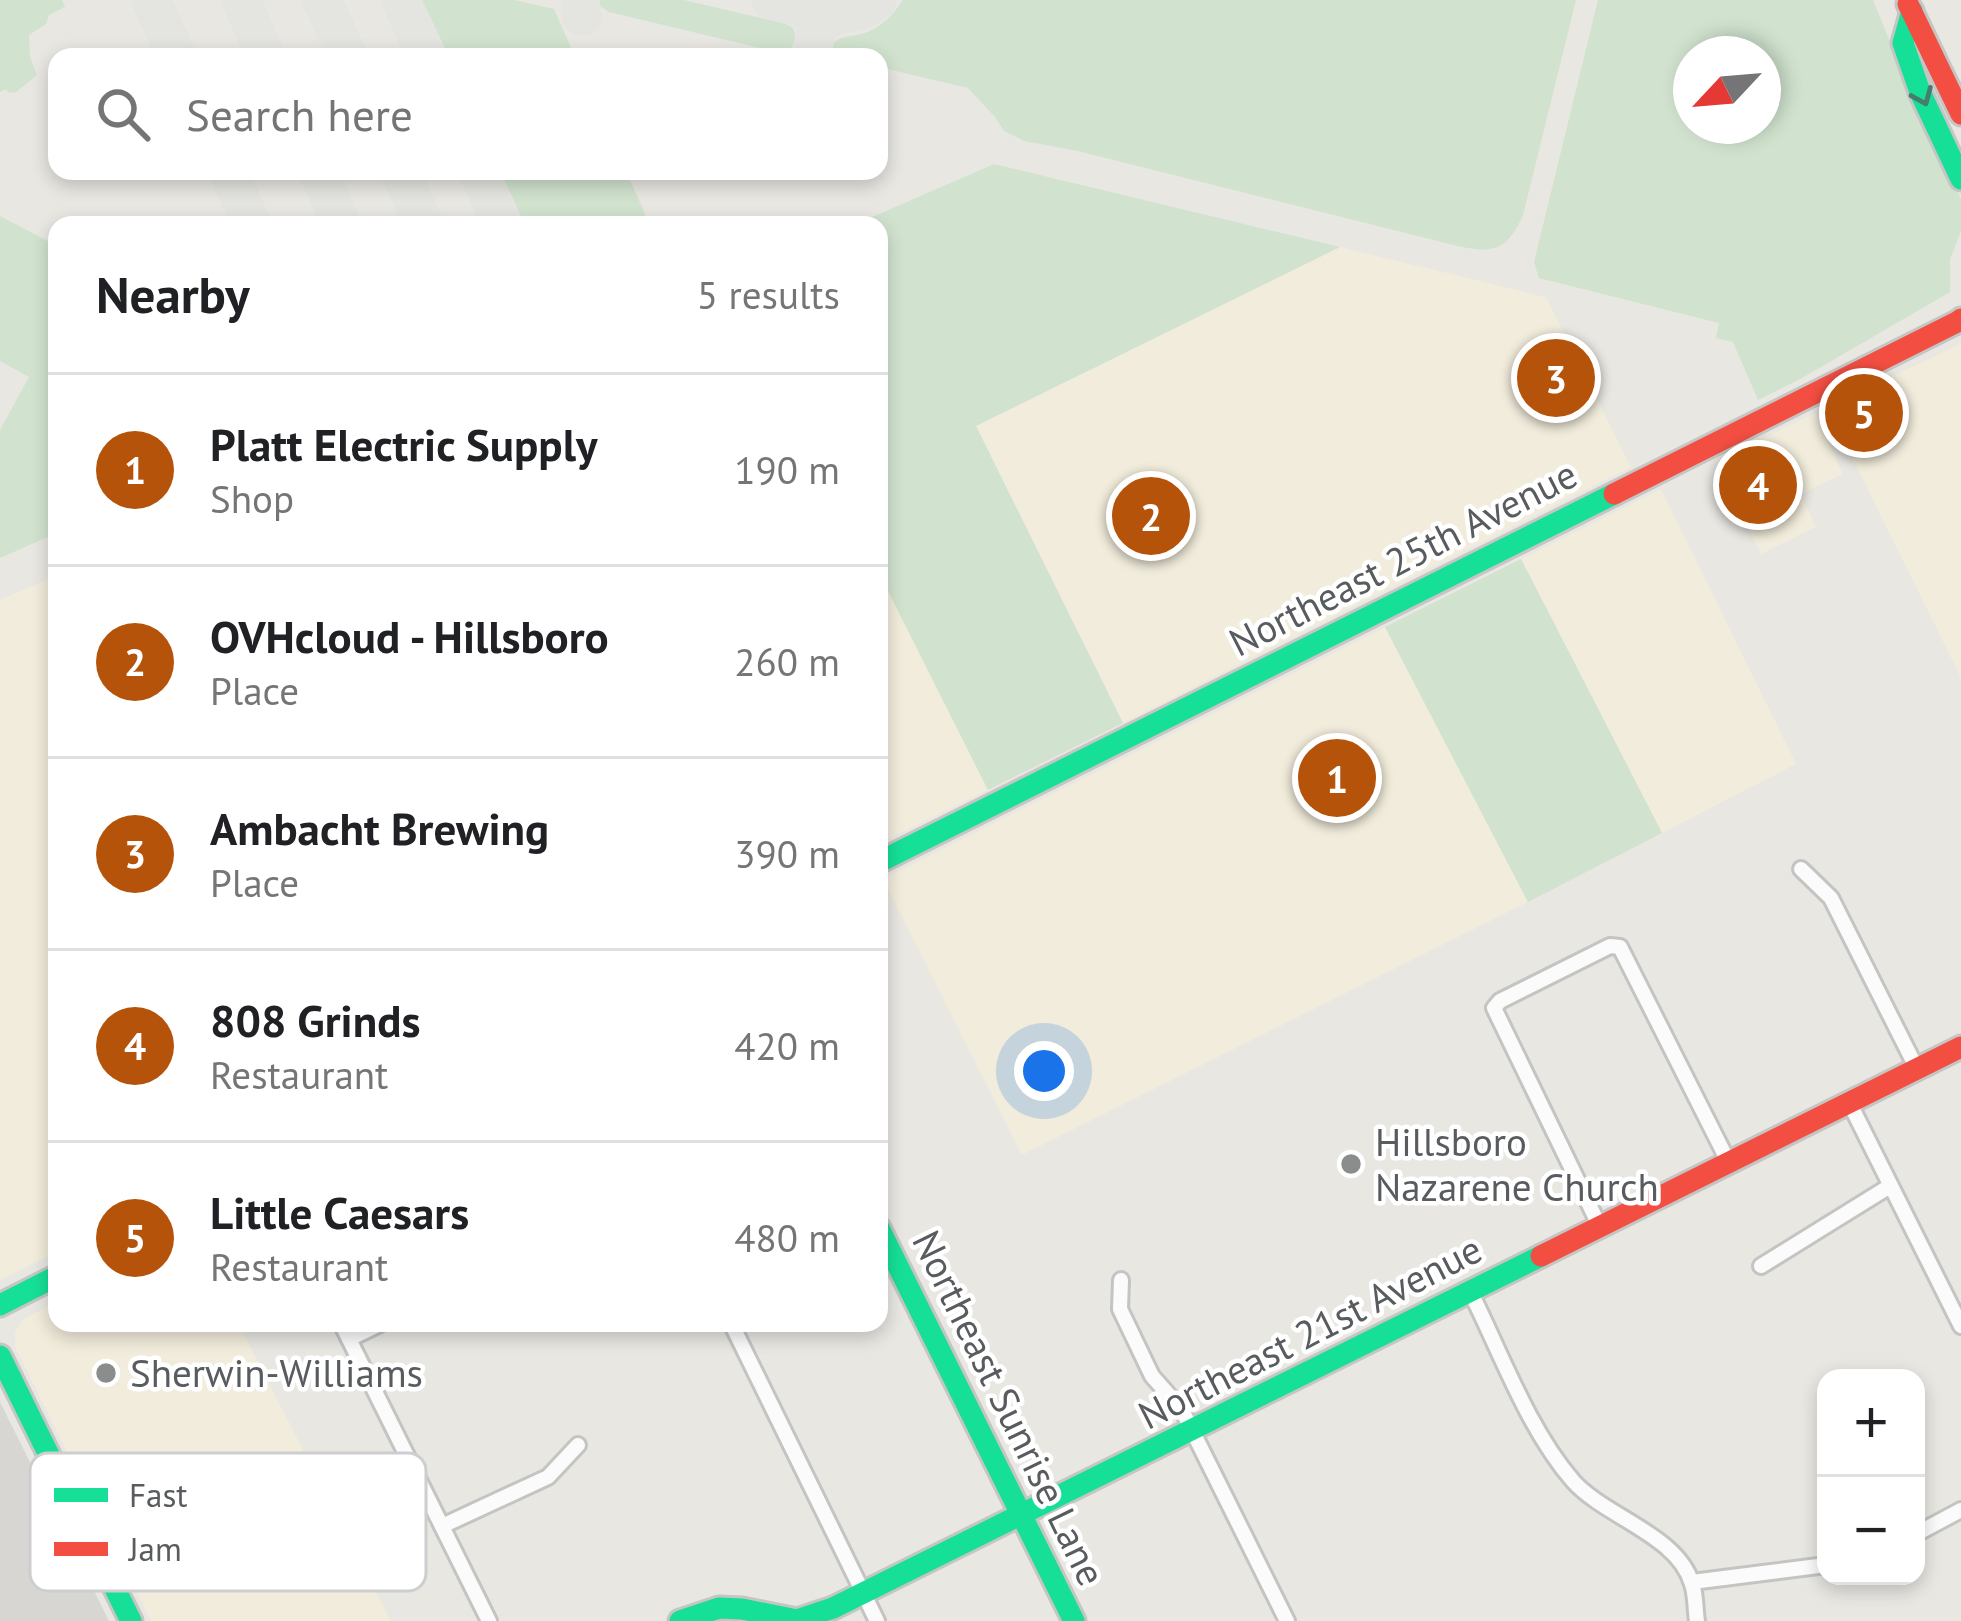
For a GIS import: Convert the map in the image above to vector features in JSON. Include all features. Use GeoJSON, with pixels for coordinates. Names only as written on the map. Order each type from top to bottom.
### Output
{"type":"FeatureCollection","features":[{"type":"Feature","properties":{"kind":"main road"},"geometry":{"type":"LineString","coordinates":[[1909,6],[1961,114]]}},
{"type":"Feature","properties":{"kind":"main road"},"geometry":{"type":"LineString","coordinates":[[1909,6],[1903,43],[1961,179]]}},
{"type":"Feature","properties":{"kind":"main road","name":"Northeast 25th Avenue"},"geometry":{"type":"LineString","coordinates":[[888,857],[1961,320]]}},
{"type":"Feature","properties":{"kind":"main road","name":"Northeast 21st Avenue"},"geometry":{"type":"LineString","coordinates":[[682,1620],[719,1608],[797,1620],[833,1608],[1961,1047]]}},
{"type":"Feature","properties":{"kind":"main road","name":"Northeast Sunrise Lane"},"geometry":{"type":"LineString","coordinates":[[888,1246],[1074,1621]]}},
{"type":"Feature","properties":{"kind":"main road"},"geometry":{"type":"LineString","coordinates":[[0,1305],[48,1281]]}},
{"type":"Feature","properties":{"kind":"main road"},"geometry":{"type":"LineString","coordinates":[[0,1356],[48,1453]]}},
{"type":"Feature","properties":{"kind":"main road"},"geometry":{"type":"LineString","coordinates":[[116,1591],[131,1621]]}},
{"type":"Feature","properties":{"kind":"street"},"geometry":{"type":"LineString","coordinates":[[1801,869],[1831,898],[1917,1069]]}},
{"type":"Feature","properties":{"kind":"street"},"geometry":{"type":"LineString","coordinates":[[1600,1227],[1495,1012],[1499,1001],[1610,946],[1620,947],[1729,1163]]}},
{"type":"Feature","properties":{"kind":"street"},"geometry":{"type":"LineString","coordinates":[[1849,1102],[1961,1325]]}},
{"type":"Feature","properties":{"kind":"street"},"geometry":{"type":"LineString","coordinates":[[1762,1266],[1890,1186]]}},
{"type":"Feature","properties":{"kind":"street"},"geometry":{"type":"LineString","coordinates":[[1121,1280],[1120,1309],[1152,1376],[1182,1410],[1287,1621]]}},
{"type":"Feature","properties":{"kind":"street"},"geometry":{"type":"LineString","coordinates":[[1470,1292],[1547,1445],[1576,1484],[1667,1547],[1692,1582],[1697,1621]]}},
{"type":"Feature","properties":{"kind":"street"},"geometry":{"type":"LineString","coordinates":[[346,1332],[406,1453]]}},
{"type":"Feature","properties":{"kind":"street"},"geometry":{"type":"LineString","coordinates":[[349,1339],[363,1332]]}},
{"type":"Feature","properties":{"kind":"street"},"geometry":{"type":"LineString","coordinates":[[735,1332],[878,1621]]}},
{"type":"Feature","properties":{"kind":"street"},"geometry":{"type":"LineString","coordinates":[[442,1526],[548,1478],[578,1445]]}},
{"type":"Feature","properties":{"kind":"street"},"geometry":{"type":"LineString","coordinates":[[426,1494],[489,1621]]}},
{"type":"Feature","properties":{"kind":"street"},"geometry":{"type":"LineString","coordinates":[[1925,1529],[1961,1510]]}},
{"type":"Feature","properties":{"kind":"street"},"geometry":{"type":"LineString","coordinates":[[1692,1582],[1817,1566]]}},
{"type":"Feature","properties":{"kind":"shaded area"},"geometry":{"type":"Polygon","coordinates":[[[1340,247],[1546,297],[1631,467],[1123,723],[976,426],[1340,247]]]}},
{"type":"Feature","properties":{"kind":"shaded area"},"geometry":{"type":"Polygon","coordinates":[[[1961,344],[1961,678],[1827,407],[1961,344]]]}},
{"type":"Feature","properties":{"kind":"shaded area"},"geometry":{"type":"Polygon","coordinates":[[[1815,413],[1843,474],[1801,494],[1816,527],[1761,554],[1717,461],[1815,413]]]}},
{"type":"Feature","properties":{"kind":"shaded area"},"geometry":{"type":"Polygon","coordinates":[[[1661,489],[1796,764],[1662,833],[1521,559],[1661,489]]]}},
{"type":"Feature","properties":{"kind":"shaded area"},"geometry":{"type":"Polygon","coordinates":[[[48,579],[48,1256],[0,1280],[0,600],[48,579]]]}},
{"type":"Feature","properties":{"kind":"shaded area"},"geometry":{"type":"Polygon","coordinates":[[[888,591],[988,790],[888,840],[888,591]]]}},
{"type":"Feature","properties":{"kind":"shaded area"},"geometry":{"type":"Polygon","coordinates":[[[1385,627],[1528,902],[1022,1155],[888,889],[888,876],[1385,627]]]}},
{"type":"Feature","properties":{"kind":"shaded area"},"geometry":{"type":"Polygon","coordinates":[[[48,1306],[48,1332],[243,1332],[305,1453],[68,1453],[15,1347],[15,1332],[24,1319],[48,1306]]]}},
{"type":"Feature","properties":{"kind":"shaded area"},"geometry":{"type":"Polygon","coordinates":[[[0,1402],[30,1462],[30,1591],[94,1591],[109,1621],[0,1621],[0,1402]]]}},
{"type":"Feature","properties":{"kind":"shaded area"},"geometry":{"type":"Polygon","coordinates":[[[136,1591],[376,1591],[391,1621],[151,1621],[136,1591]]]}},
{"type":"Feature","properties":{"kind":"green space"},"geometry":{"type":"Polygon","coordinates":[[[0,0],[62,0],[65,7],[29,35],[37,75],[9,93],[6,89],[0,92],[0,0]]]}},
{"type":"Feature","properties":{"kind":"green space"},"geometry":{"type":"Polygon","coordinates":[[[411,0],[514,0],[554,9],[571,48],[445,48],[424,4],[411,0]]]}},
{"type":"Feature","properties":{"kind":"green space"},"geometry":{"type":"Polygon","coordinates":[[[598,0],[684,0],[786,24],[796,38],[791,48],[760,48],[600,6],[598,0]]]}},
{"type":"Feature","properties":{"kind":"green space"},"geometry":{"type":"Polygon","coordinates":[[[903,0],[1576,0],[1523,215],[1511,236],[1490,249],[1458,246],[1024,141],[1004,131],[968,88],[888,69],[888,48],[832,48],[843,38],[875,29],[903,0]]]}},
{"type":"Feature","properties":{"kind":"green space"},"geometry":{"type":"Polygon","coordinates":[[[1598,0],[1873,0],[1961,199],[1961,231],[1950,259],[1950,292],[1758,400],[1733,342],[1716,338],[1719,323],[1539,278],[1534,262],[1598,0]]]}},
{"type":"Feature","properties":{"kind":"green space"},"geometry":{"type":"Polygon","coordinates":[[[994,164],[1340,247],[976,426],[1123,723],[988,790],[888,591],[888,216],[875,216],[994,164]]]}},
{"type":"Feature","properties":{"kind":"green space"},"geometry":{"type":"Polygon","coordinates":[[[504,180],[630,180],[646,216],[521,216],[504,180]]]}},
{"type":"Feature","properties":{"kind":"green space"},"geometry":{"type":"Polygon","coordinates":[[[0,216],[48,241],[48,537],[0,558],[0,430],[29,377],[0,361],[0,216]]]}},
{"type":"Feature","properties":{"kind":"green space"},"geometry":{"type":"Polygon","coordinates":[[[1521,559],[1662,833],[1528,902],[1385,627],[1521,559]]]}},
{"type":"Feature","properties":{"kind":"taxiway"},"geometry":{"type":"LineString","coordinates":[[151,0],[173,48]]}},
{"type":"Feature","properties":{"kind":"taxiway"},"geometry":{"type":"LineString","coordinates":[[241,0],[262,48]]}},
{"type":"Feature","properties":{"kind":"taxiway"},"geometry":{"type":"LineString","coordinates":[[322,0],[344,48]]}},
{"type":"Feature","properties":{"kind":"taxiway"},"geometry":{"type":"LineString","coordinates":[[401,0],[422,48]]}},
{"type":"Feature","properties":{"kind":"taxiway"},"geometry":{"type":"LineString","coordinates":[[580,0],[582,16]]}},
{"type":"Feature","properties":{"kind":"taxiway"},"geometry":{"type":"LineString","coordinates":[[771,0],[839,14],[877,0]]}},
{"type":"Feature","properties":{"kind":"taxiway"},"geometry":{"type":"LineString","coordinates":[[812,48],[819,24],[835,15]]}},
{"type":"Feature","properties":{"kind":"taxiway"},"geometry":{"type":"LineString","coordinates":[[232,180],[248,216]]}},
{"type":"Feature","properties":{"kind":"taxiway"},"geometry":{"type":"LineString","coordinates":[[322,180],[338,216]]}},
{"type":"Feature","properties":{"kind":"taxiway"},"geometry":{"type":"LineString","coordinates":[[404,180],[420,216]]}},
{"type":"Feature","properties":{"kind":"taxiway"},"geometry":{"type":"LineString","coordinates":[[482,180],[498,216]]}},
{"type":"Feature","properties":{"kind":"traffic: fast"},"geometry":{"type":"LineString","coordinates":[[1912,11],[1903,43],[1961,179]]}},
{"type":"Feature","properties":{"kind":"traffic: fast"},"geometry":{"type":"LineString","coordinates":[[888,857],[1614,494]]}},
{"type":"Feature","properties":{"kind":"traffic: fast"},"geometry":{"type":"LineString","coordinates":[[888,1246],[1074,1621]]}},
{"type":"Feature","properties":{"kind":"traffic: fast"},"geometry":{"type":"LineString","coordinates":[[680,1621],[719,1608],[797,1620],[833,1608],[1541,1256]]}},
{"type":"Feature","properties":{"kind":"traffic: fast"},"geometry":{"type":"LineString","coordinates":[[0,1305],[48,1281]]}},
{"type":"Feature","properties":{"kind":"traffic: fast"},"geometry":{"type":"LineString","coordinates":[[0,1356],[48,1453]]}},
{"type":"Feature","properties":{"kind":"traffic: fast"},"geometry":{"type":"LineString","coordinates":[[116,1591],[131,1621]]}},
{"type":"Feature","properties":{"kind":"traffic: jam"},"geometry":{"type":"LineString","coordinates":[[1908,4],[1961,114]]}},
{"type":"Feature","properties":{"kind":"traffic: jam"},"geometry":{"type":"LineString","coordinates":[[1614,494],[1961,320]]}},
{"type":"Feature","properties":{"kind":"traffic: jam"},"geometry":{"type":"LineString","coordinates":[[1541,1256],[1961,1047]]}},
{"type":"Feature","properties":{"kind":"place","name":"Ambacht Brewing"},"geometry":{"type":"Point","coordinates":[1556,378]}},
{"type":"Feature","properties":{"kind":"place","name":"Little Caesars"},"geometry":{"type":"Point","coordinates":[1864,413]}},
{"type":"Feature","properties":{"kind":"place","name":"808 Grinds"},"geometry":{"type":"Point","coordinates":[1758,485]}},
{"type":"Feature","properties":{"kind":"place","name":"OVHcloud - Hillsboro"},"geometry":{"type":"Point","coordinates":[1151,516]}},
{"type":"Feature","properties":{"kind":"place","name":"Platt Electric Supply"},"geometry":{"type":"Point","coordinates":[1337,778]}},
{"type":"Feature","properties":{"kind":"place","name":"Hillsboro Nazarene Church"},"geometry":{"type":"Point","coordinates":[1351,1164]}},
{"type":"Feature","properties":{"kind":"place","name":"Sherwin-Williams"},"geometry":{"type":"Point","coordinates":[106,1373]}}]}
